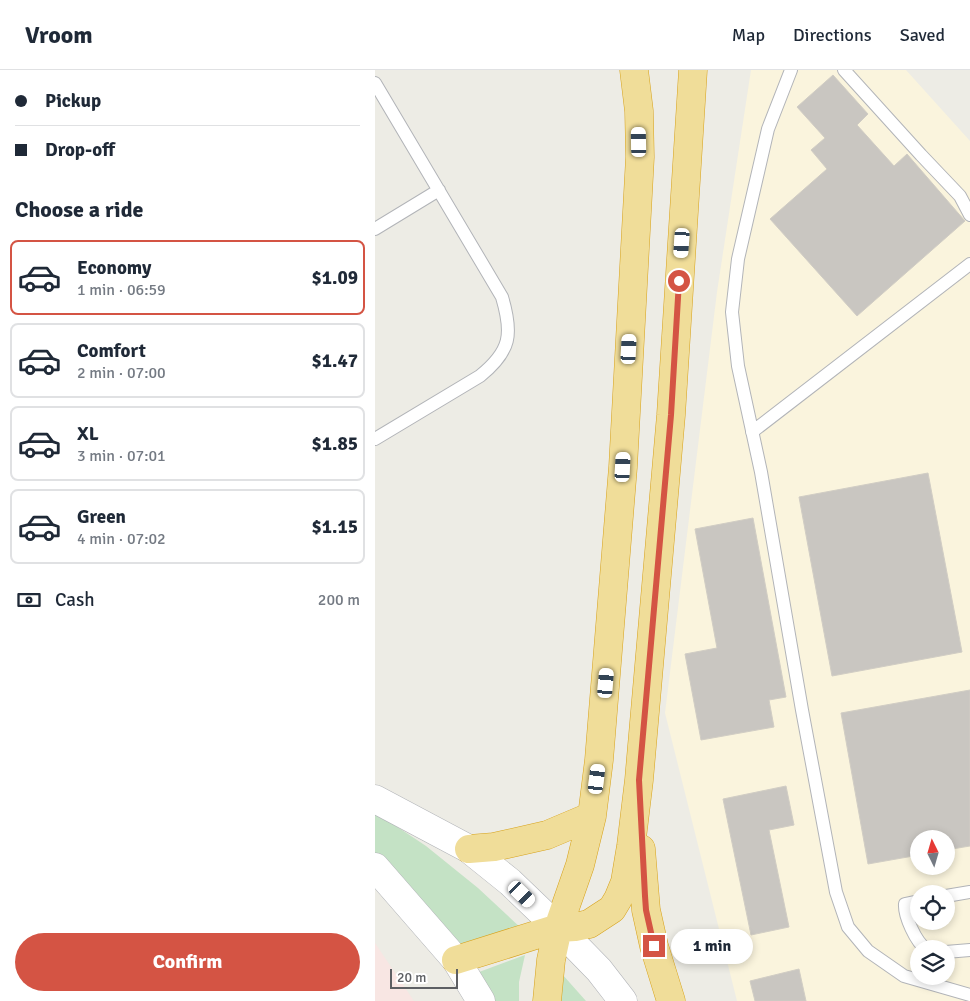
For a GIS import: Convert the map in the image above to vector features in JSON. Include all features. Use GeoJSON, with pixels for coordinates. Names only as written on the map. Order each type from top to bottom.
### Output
{"type":"FeatureCollection","features":[{"type":"Feature","properties":{"kind":"highway"},"geometry":{"type":"LineString","coordinates":[[547,1001],[551,960],[559,928],[580,864],[592,816],[599,760],[623,467],[640,157],[639,111],[634,70]]}},
{"type":"Feature","properties":{"kind":"highway"},"geometry":{"type":"LineString","coordinates":[[456,960],[559,928],[589,924],[612,909],[625,882],[639,780],[671,415],[693,70]]}},
{"type":"Feature","properties":{"kind":"highway"},"geometry":{"type":"LineString","coordinates":[[639,780],[642,869],[646,910],[654,946],[671,1001]]}},
{"type":"Feature","properties":{"kind":"highway"},"geometry":{"type":"LineString","coordinates":[[469,849],[494,848],[547,835],[592,816]]}},
{"type":"Feature","properties":{"kind":"street"},"geometry":{"type":"LineString","coordinates":[[375,799],[469,849],[510,882],[559,928],[599,970],[623,1001]]}},
{"type":"Feature","properties":{"kind":"street"},"geometry":{"type":"LineString","coordinates":[[375,867],[456,960],[481,1001]]}},
{"type":"Feature","properties":{"kind":"lane"},"geometry":{"type":"LineString","coordinates":[[791,70],[768,129],[738,259],[731,312],[738,366],[761,472],[836,892],[848,928],[868,952],[904,976],[970,996],[969,1001]]}},
{"type":"Feature","properties":{"kind":"lane"},"geometry":{"type":"LineString","coordinates":[[844,70],[961,196],[970,215]]}},
{"type":"Feature","properties":{"kind":"lane"},"geometry":{"type":"LineString","coordinates":[[375,83],[502,297],[508,326],[507,343],[499,358],[480,376],[375,439]]}},
{"type":"Feature","properties":{"kind":"lane"},"geometry":{"type":"LineString","coordinates":[[375,229],[439,190]]}},
{"type":"Feature","properties":{"kind":"lane"},"geometry":{"type":"LineString","coordinates":[[752,432],[970,264]]}},
{"type":"Feature","properties":{"kind":"lane"},"geometry":{"type":"LineString","coordinates":[[955,894],[970,892]]}},
{"type":"Feature","properties":{"kind":"lane"},"geometry":{"type":"LineString","coordinates":[[910,903],[905,904],[905,909],[910,922]]}},
{"type":"Feature","properties":{"kind":"lane"},"geometry":{"type":"LineString","coordinates":[[955,951],[970,950]]}},
{"type":"Feature","properties":{"kind":"shaded area"},"geometry":{"type":"Polygon","coordinates":[[[751,70],[906,70],[970,141],[970,1001],[737,1001],[665,713],[717,292],[751,70]]]}},
{"type":"Feature","properties":{"kind":"shaded area"},"geometry":{"type":"Polygon","coordinates":[[[375,943],[414,1001],[375,1001],[375,943]]]}},
{"type":"Feature","properties":{"kind":"green space"},"geometry":{"type":"Polygon","coordinates":[[[375,812],[426,846],[478,888],[523,930],[462,947],[375,857],[375,812]]]}},
{"type":"Feature","properties":{"kind":"green space"},"geometry":{"type":"Polygon","coordinates":[[[525,955],[519,982],[519,1001],[486,1001],[471,975],[525,955]]]}},
{"type":"Feature","properties":{"kind":"green space"},"geometry":{"type":"Polygon","coordinates":[[[554,965],[586,1001],[551,1001],[554,965]]]}},
{"type":"Feature","properties":{"kind":"building"},"geometry":{"type":"Polygon","coordinates":[[[833,75],[868,114],[857,125],[894,166],[907,154],[965,221],[857,316],[770,219],[827,169],[811,150],[825,138],[797,107],[833,75]]]}},
{"type":"Feature","properties":{"kind":"building"},"geometry":{"type":"Polygon","coordinates":[[[928,473],[962,652],[832,676],[799,497],[928,473]]]}},
{"type":"Feature","properties":{"kind":"building"},"geometry":{"type":"Polygon","coordinates":[[[753,518],[786,697],[769,700],[774,727],[701,740],[685,654],[717,648],[695,529],[753,518]]]}},
{"type":"Feature","properties":{"kind":"building"},"geometry":{"type":"Polygon","coordinates":[[[970,690],[970,846],[955,848],[955,830],[910,830],[910,857],[868,864],[841,713],[970,690]]]}},
{"type":"Feature","properties":{"kind":"building"},"geometry":{"type":"Polygon","coordinates":[[[786,786],[794,825],[769,830],[789,927],[751,935],[723,799],[786,786]]]}},
{"type":"Feature","properties":{"kind":"building"},"geometry":{"type":"Polygon","coordinates":[[[799,969],[806,1001],[755,1001],[750,981],[799,969]]]}},
{"type":"Feature","properties":{"kind":"route"},"geometry":{"type":"LineString","coordinates":[[654,946],[646,910],[642,869],[639,780],[671,415],[679,281]]}}]}
